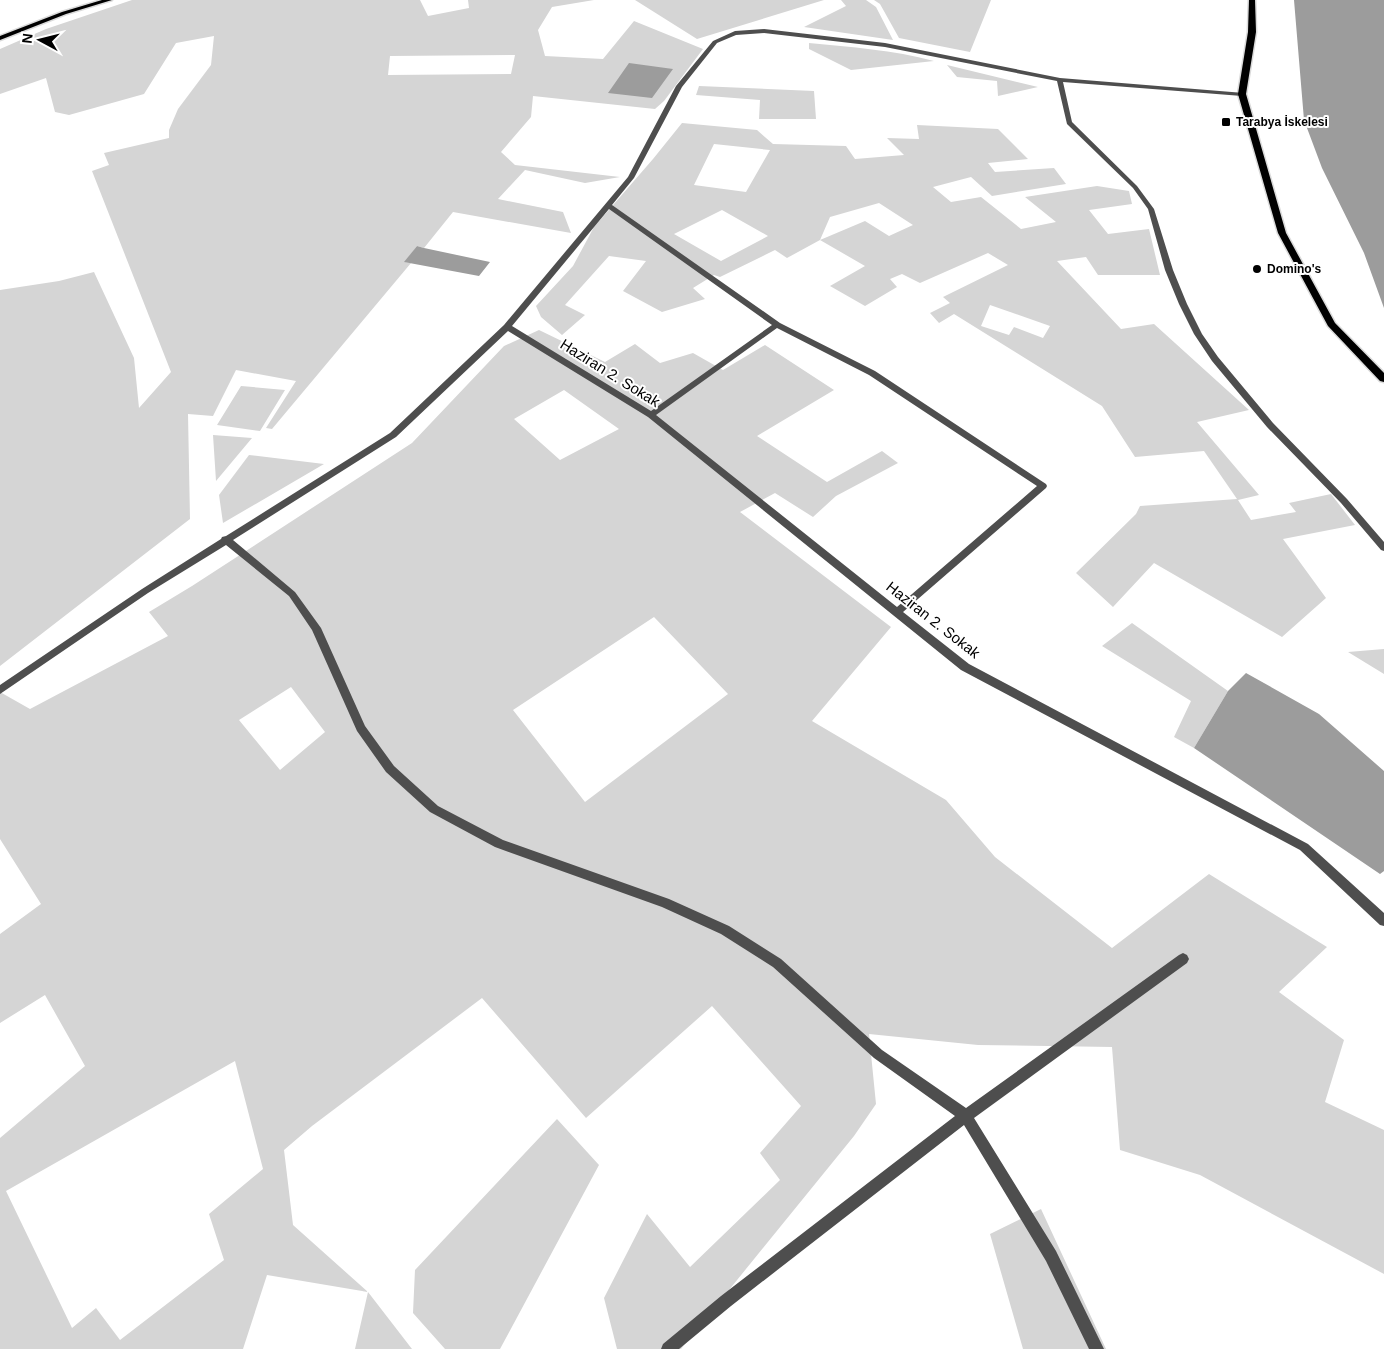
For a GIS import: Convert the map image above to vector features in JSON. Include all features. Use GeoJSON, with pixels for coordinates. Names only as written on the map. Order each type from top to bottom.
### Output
{"type":"FeatureCollection","features":[{"type":"Feature","properties":{"kind":"main road"},"geometry":{"type":"LineString","coordinates":[[0,38],[64,13],[109,0]]}},
{"type":"Feature","properties":{"kind":"main road"},"geometry":{"type":"LineString","coordinates":[[1252,0],[1252,32],[1242,94],[1282,233],[1331,324],[1384,379]]}},
{"type":"Feature","properties":{"kind":"street"},"geometry":{"type":"LineString","coordinates":[[0,690],[145,590],[393,435],[507,327],[608,205],[635,171],[679,86],[715,42],[735,33],[764,31],[885,46],[1060,80],[1242,94]]}},
{"type":"Feature","properties":{"kind":"street"},"geometry":{"type":"LineString","coordinates":[[1060,80],[1069,123],[1135,187],[1151,210],[1169,270],[1183,304],[1198,334],[1215,359],[1270,426],[1344,501],[1384,548]]}},
{"type":"Feature","properties":{"kind":"street"},"geometry":{"type":"LineString","coordinates":[[608,205],[777,325],[872,373],[1043,486],[898,612]]}},
{"type":"Feature","properties":{"kind":"street"},"geometry":{"type":"LineString","coordinates":[[651,415],[777,325]]}},
{"type":"Feature","properties":{"kind":"street","name":"Haziran 2. Sokak"},"geometry":{"type":"LineString","coordinates":[[507,327],[651,415],[966,666],[1304,847],[1384,921]]}},
{"type":"Feature","properties":{"kind":"street"},"geometry":{"type":"LineString","coordinates":[[225,539],[292,594],[316,628],[361,728],[390,769],[434,809],[499,844],[665,903],[725,930],[777,963],[878,1054],[966,1116],[1051,1256],[1097,1349]]}},
{"type":"Feature","properties":{"kind":"street"},"geometry":{"type":"LineString","coordinates":[[668,1349],[726,1301],[966,1116],[1183,959]]}},
{"type":"Feature","properties":{"kind":"shaded area"},"geometry":{"type":"Polygon","coordinates":[[[132,0],[420,0],[428,16],[469,8],[468,0],[594,0],[552,7],[538,30],[545,56],[603,59],[634,21],[703,49],[664,101],[655,109],[533,96],[531,117],[501,152],[515,165],[620,177],[585,183],[525,170],[498,199],[563,212],[571,233],[453,212],[424,248],[417,246],[405,262],[411,263],[272,429],[266,428],[296,381],[236,370],[213,416],[188,414],[190,519],[0,666],[0,290],[59,281],[94,272],[134,358],[139,408],[171,372],[92,171],[109,165],[104,153],[169,138],[169,130],[178,109],[211,65],[214,36],[176,43],[144,94],[69,115],[55,112],[46,78],[0,94],[0,49],[46,29],[132,0]],[[515,55],[390,56],[388,75],[511,74],[515,55]]]}},
{"type":"Feature","properties":{"kind":"shaded area"},"geometry":{"type":"Polygon","coordinates":[[[635,0],[824,0],[697,39],[635,0]]]}},
{"type":"Feature","properties":{"kind":"shaded area"},"geometry":{"type":"Polygon","coordinates":[[[841,0],[866,0],[876,7],[893,40],[804,27],[846,6],[841,0]]]}},
{"type":"Feature","properties":{"kind":"shaded area"},"geometry":{"type":"Polygon","coordinates":[[[874,0],[991,0],[970,52],[899,38],[880,4],[874,0]]]}},
{"type":"Feature","properties":{"kind":"shaded area"},"geometry":{"type":"Polygon","coordinates":[[[1294,0],[1384,0],[1384,308],[1364,253],[1322,168],[1304,120],[1294,0]]]}},
{"type":"Feature","properties":{"kind":"shaded area"},"geometry":{"type":"Polygon","coordinates":[[[809,43],[888,52],[934,61],[851,70],[809,49],[809,43]]]}},
{"type":"Feature","properties":{"kind":"shaded area"},"geometry":{"type":"Polygon","coordinates":[[[629,63],[673,69],[652,98],[608,93],[629,63]]]}},
{"type":"Feature","properties":{"kind":"shaded area"},"geometry":{"type":"Polygon","coordinates":[[[947,65],[1038,87],[998,96],[997,81],[957,77],[947,65]]]}},
{"type":"Feature","properties":{"kind":"shaded area"},"geometry":{"type":"Polygon","coordinates":[[[699,86],[814,91],[816,119],[759,119],[760,100],[696,95],[699,86]]]}},
{"type":"Feature","properties":{"kind":"shaded area"},"geometry":{"type":"Polygon","coordinates":[[[682,123],[757,130],[773,144],[846,146],[855,159],[904,155],[887,138],[919,139],[917,125],[998,129],[1028,159],[988,163],[995,172],[1054,168],[1066,184],[992,196],[971,177],[933,187],[951,202],[981,197],[1021,229],[1056,222],[1025,197],[1097,186],[1129,191],[1132,204],[1089,210],[1108,234],[1149,229],[1160,275],[1098,275],[1086,257],[1057,261],[1121,329],[1154,324],[1249,410],[1197,422],[1259,495],[1238,500],[1251,520],[1296,512],[1289,503],[1331,494],[1355,525],[1283,539],[1326,598],[1282,637],[1154,563],[1113,607],[1076,573],[1136,514],[1140,506],[1237,499],[1204,451],[1135,457],[1102,406],[954,314],[939,323],[930,313],[950,303],[943,297],[1008,265],[988,253],[920,283],[902,274],[890,279],[897,287],[865,306],[830,286],[865,266],[820,240],[787,258],[775,250],[720,277],[714,275],[693,288],[705,299],[662,312],[623,291],[646,261],[609,256],[565,305],[585,315],[562,335],[541,317],[536,306],[573,266],[594,227],[682,123]],[[714,144],[694,185],[746,192],[770,150],[714,144]],[[879,203],[830,217],[820,240],[865,221],[889,236],[913,225],[879,203]],[[722,210],[674,234],[721,261],[768,236],[722,210]],[[990,305],[981,326],[1009,335],[1014,327],[1043,338],[1050,326],[990,305]]]}},
{"type":"Feature","properties":{"kind":"shaded area"},"geometry":{"type":"Polygon","coordinates":[[[417,246],[490,262],[479,276],[404,262],[417,246]]]}},
{"type":"Feature","properties":{"kind":"shaded area"},"geometry":{"type":"Polygon","coordinates":[[[539,330],[605,362],[635,344],[660,363],[693,353],[723,370],[765,345],[834,390],[757,436],[827,482],[882,451],[898,463],[836,496],[813,517],[775,493],[740,512],[891,627],[812,721],[946,800],[995,857],[1112,948],[1209,874],[1327,947],[1279,992],[1344,1040],[1325,1102],[1384,1130],[1384,1274],[1200,1175],[1120,1150],[1112,1047],[978,1045],[869,1034],[876,1104],[854,1136],[681,1349],[617,1349],[604,1298],[647,1214],[690,1267],[780,1180],[760,1153],[801,1106],[712,1006],[586,1118],[482,998],[312,1126],[284,1150],[293,1225],[368,1292],[267,1275],[243,1349],[0,1349],[0,1138],[85,1066],[45,995],[0,1023],[0,934],[41,904],[0,839],[0,692],[30,709],[168,636],[149,612],[412,443],[504,346],[539,330]],[[564,390],[514,419],[560,460],[619,429],[564,390]],[[654,617],[513,710],[585,802],[728,694],[654,617]],[[291,687],[239,720],[280,770],[325,732],[291,687]],[[235,1061],[6,1191],[72,1328],[96,1308],[120,1340],[224,1260],[209,1214],[263,1169],[235,1061]]]}},
{"type":"Feature","properties":{"kind":"shaded area"},"geometry":{"type":"Polygon","coordinates":[[[241,386],[285,390],[260,431],[217,425],[241,386]]]}},
{"type":"Feature","properties":{"kind":"shaded area"},"geometry":{"type":"Polygon","coordinates":[[[213,435],[252,438],[216,481],[213,435]]]}},
{"type":"Feature","properties":{"kind":"shaded area"},"geometry":{"type":"Polygon","coordinates":[[[249,455],[324,464],[223,523],[219,495],[249,455]]]}},
{"type":"Feature","properties":{"kind":"shaded area"},"geometry":{"type":"Polygon","coordinates":[[[1132,623],[1228,691],[1194,748],[1174,737],[1191,701],[1102,646],[1132,623]]]}},
{"type":"Feature","properties":{"kind":"shaded area"},"geometry":{"type":"Polygon","coordinates":[[[1384,649],[1384,674],[1348,652],[1384,649]]]}},
{"type":"Feature","properties":{"kind":"shaded area"},"geometry":{"type":"Polygon","coordinates":[[[1246,673],[1319,714],[1384,771],[1384,871],[1380,874],[1194,748],[1228,691],[1246,673]]]}},
{"type":"Feature","properties":{"kind":"shaded area"},"geometry":{"type":"Polygon","coordinates":[[[557,1119],[599,1165],[500,1349],[445,1349],[413,1313],[415,1270],[557,1119]]]}},
{"type":"Feature","properties":{"kind":"shaded area"},"geometry":{"type":"Polygon","coordinates":[[[1041,1209],[1106,1349],[1023,1349],[990,1234],[1041,1209]]]}},
{"type":"Feature","properties":{"kind":"shaded area"},"geometry":{"type":"Polygon","coordinates":[[[368,1292],[412,1349],[355,1349],[368,1292]]]}},
{"type":"Feature","properties":{"kind":"place","name":"Tarabya İskelesi"},"geometry":{"type":"Point","coordinates":[1226,122]}},
{"type":"Feature","properties":{"kind":"place","name":"Domino's"},"geometry":{"type":"Point","coordinates":[1257,269]}}]}
